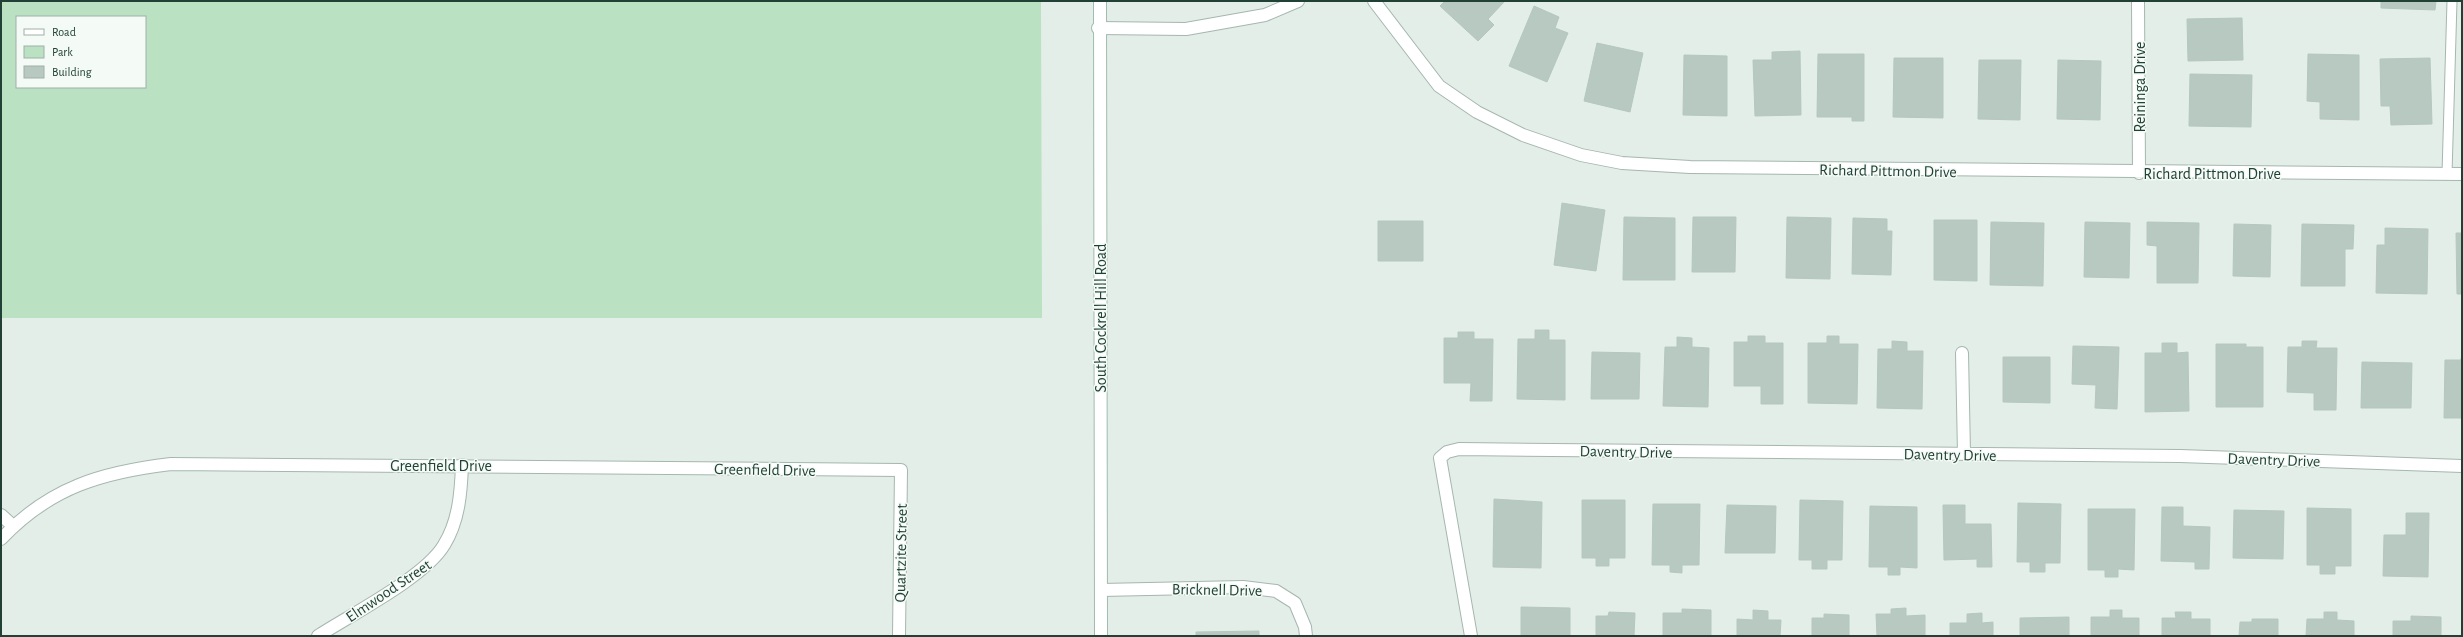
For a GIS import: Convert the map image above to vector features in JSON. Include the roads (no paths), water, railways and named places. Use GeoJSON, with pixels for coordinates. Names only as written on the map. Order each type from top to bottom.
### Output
{"type":"FeatureCollection","features":[{"type":"Feature","properties":{"kind":"street","name":"South Cockrell Hill Road"},"geometry":{"type":"LineString","coordinates":[[1100,1],[1098,28],[1101,636]]}},
{"type":"Feature","properties":{"kind":"street"},"geometry":{"type":"LineString","coordinates":[[1098,28],[1186,29],[1265,15],[1298,1]]}},
{"type":"Feature","properties":{"kind":"street","name":"Richard Pittmon Drive"},"geometry":{"type":"LineString","coordinates":[[1374,1],[1439,86],[1477,112],[1523,135],[1581,155],[1622,163],[1690,167],[2139,173],[2462,174]]}},
{"type":"Feature","properties":{"kind":"street","name":"Reininga Drive"},"geometry":{"type":"LineString","coordinates":[[2138,1],[2139,173]]}},
{"type":"Feature","properties":{"kind":"street"},"geometry":{"type":"LineString","coordinates":[[1962,353],[1964,454]]}},
{"type":"Feature","properties":{"kind":"street","name":"Daventry Drive"},"geometry":{"type":"LineString","coordinates":[[1472,636],[1440,458],[1447,452],[1459,450],[2180,456],[2462,466]]}},
{"type":"Feature","properties":{"kind":"street","name":"Greenfield Drive"},"geometry":{"type":"LineString","coordinates":[[1,539],[13,526],[49,500],[83,482],[128,469],[171,464],[462,465],[901,470]]}},
{"type":"Feature","properties":{"kind":"street","name":"Elmwood Street"},"geometry":{"type":"LineString","coordinates":[[318,636],[413,576],[432,562],[445,545],[454,524],[460,497],[462,465]]}},
{"type":"Feature","properties":{"kind":"street","name":"Quartzite Street"},"geometry":{"type":"LineString","coordinates":[[899,636],[901,470]]}},
{"type":"Feature","properties":{"kind":"street"},"geometry":{"type":"LineString","coordinates":[[1,515],[13,526]]}},
{"type":"Feature","properties":{"kind":"street","name":"Bricknell Drive"},"geometry":{"type":"LineString","coordinates":[[1101,590],[1243,587],[1276,591],[1295,603],[1306,627],[1306,636]]}},
{"type":"Feature","properties":{"kind":"lane"},"geometry":{"type":"LineString","coordinates":[[2448,174],[2452,1]]}}]}
